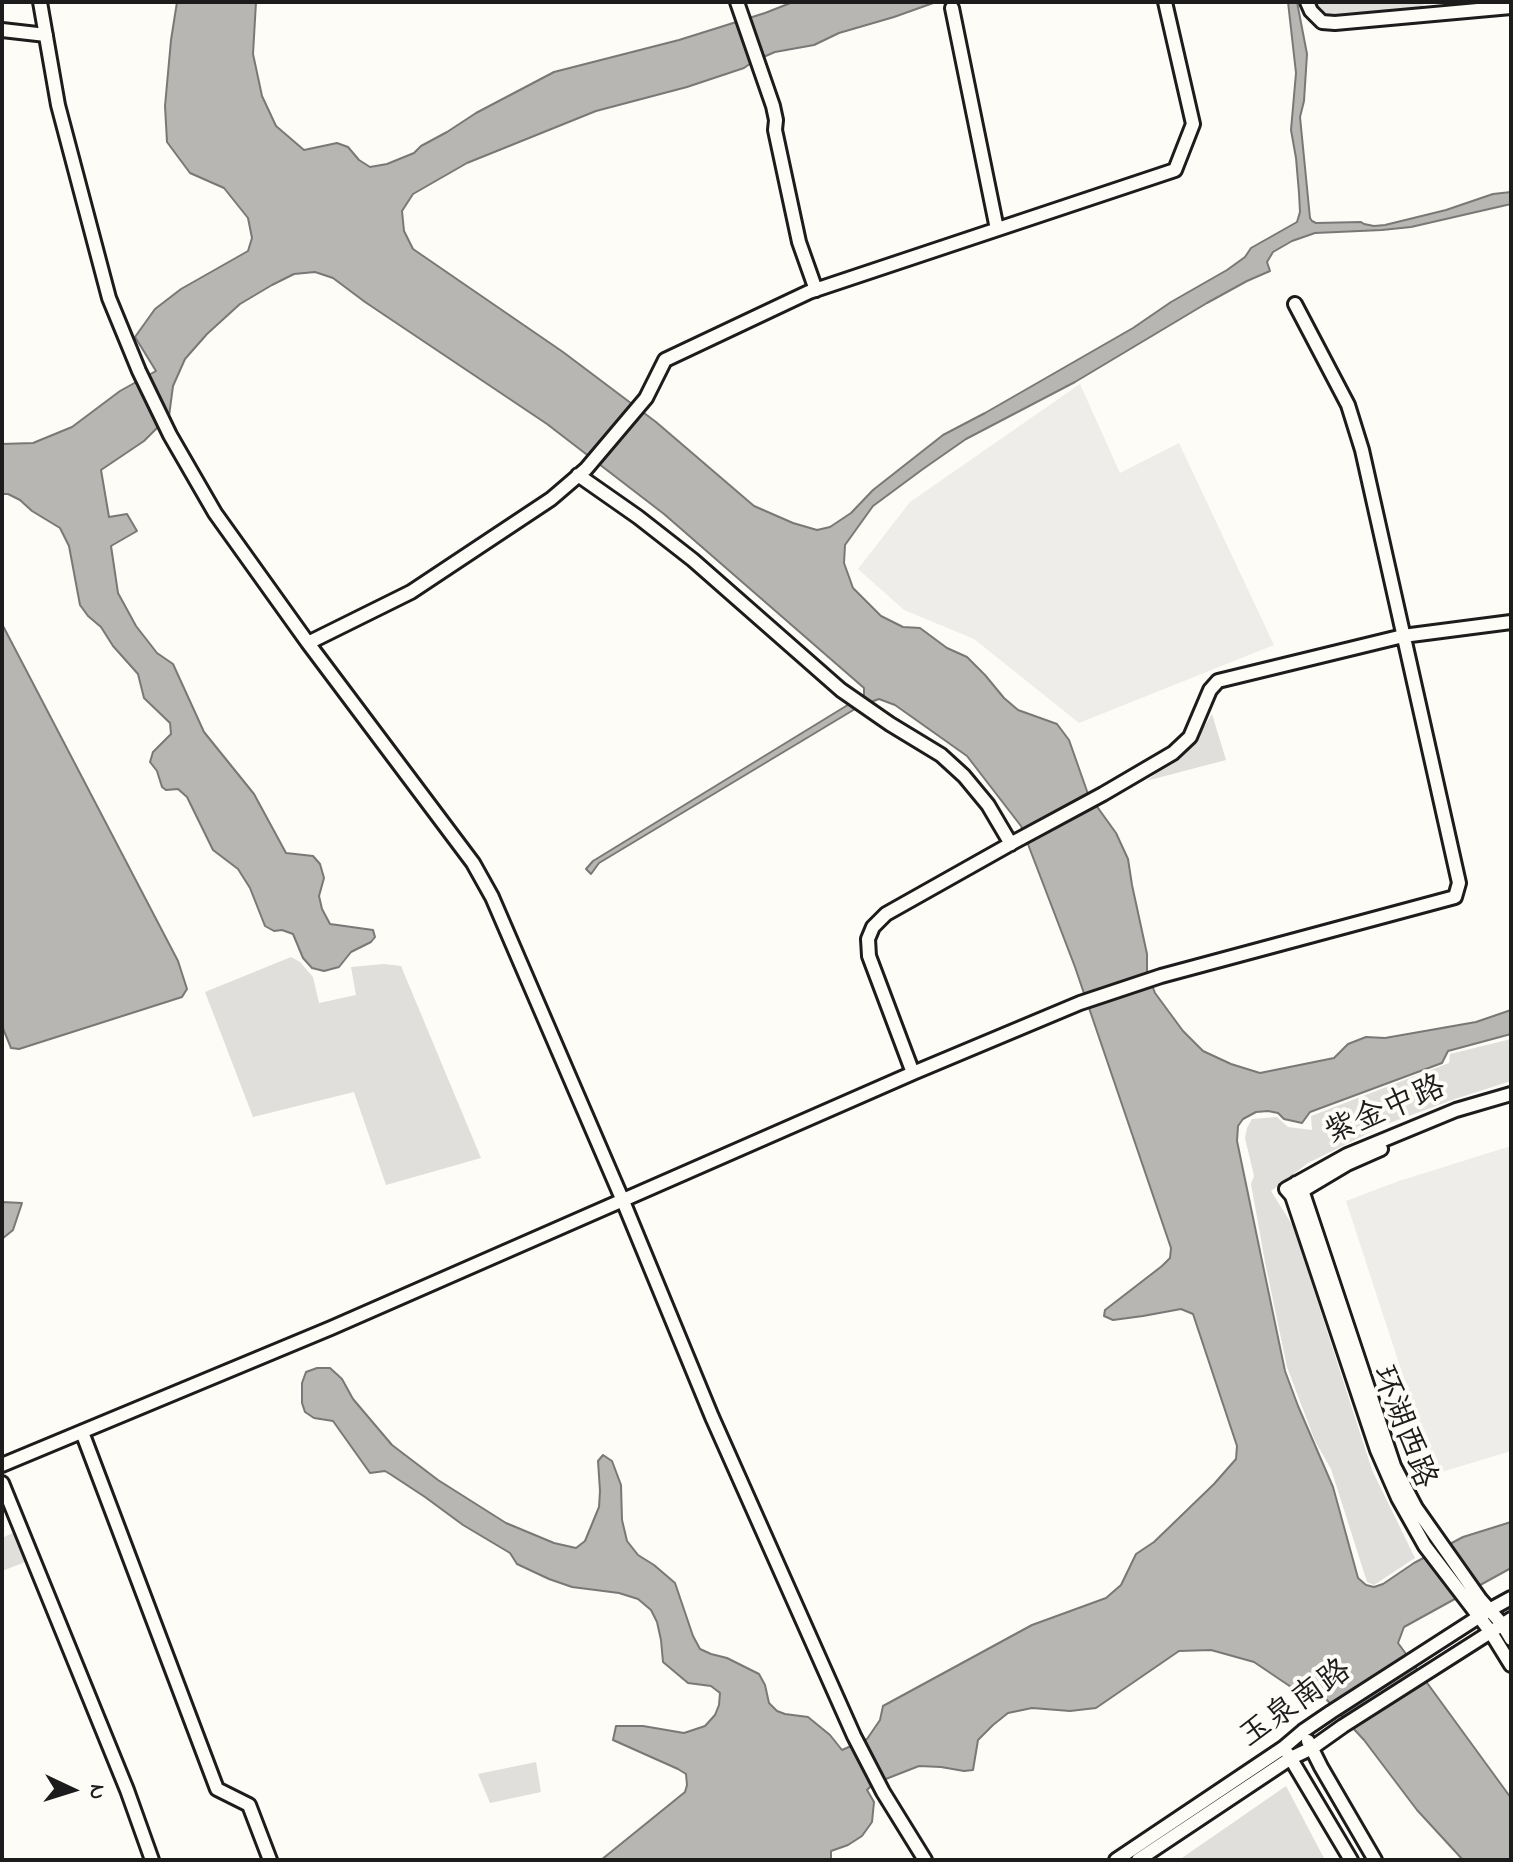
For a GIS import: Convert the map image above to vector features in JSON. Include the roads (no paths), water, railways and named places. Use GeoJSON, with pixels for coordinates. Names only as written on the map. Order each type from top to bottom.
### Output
{"type":"FeatureCollection","features":[{"type":"Feature","properties":{"kind":"street"},"geometry":{"type":"LineString","coordinates":[[40,2],[58,105],[109,298],[139,371],[170,435],[215,513],[473,863],[507,929],[712,1417],[854,1736],[883,1792],[925,1860]]}},
{"type":"Feature","properties":{"kind":"street"},"geometry":{"type":"LineString","coordinates":[[737,2],[773,106],[775,130],[799,242],[816,290]]}},
{"type":"Feature","properties":{"kind":"street"},"geometry":{"type":"LineString","coordinates":[[308,643],[411,592],[551,499],[582,472],[646,398],[665,360],[816,290],[1175,170],[1193,124],[1165,2]]}},
{"type":"Feature","properties":{"kind":"street"},"geometry":{"type":"LineString","coordinates":[[1307,2],[1322,22],[1335,23],[1511,7]]}},
{"type":"Feature","properties":{"kind":"street"},"geometry":{"type":"LineString","coordinates":[[952,8],[997,229]]}},
{"type":"Feature","properties":{"kind":"street"},"geometry":{"type":"LineString","coordinates":[[2,30],[46,35]]}},
{"type":"Feature","properties":{"kind":"street"},"geometry":{"type":"LineString","coordinates":[[2,1465],[331,1328],[1080,1003],[1161,976],[1455,897],[1459,883],[1362,450],[1348,405],[1295,304]]}},
{"type":"Feature","properties":{"kind":"street"},"geometry":{"type":"LineString","coordinates":[[582,472],[693,560],[841,690],[941,755],[988,805],[1012,843]]}},
{"type":"Feature","properties":{"kind":"street"},"geometry":{"type":"LineString","coordinates":[[913,1073],[869,956],[868,939],[873,927],[886,914],[1173,753],[1190,737],[1210,690],[1218,681],[1403,636],[1511,622]]}},
{"type":"Feature","properties":{"kind":"street","name":"紫金中路"},"geometry":{"type":"LineString","coordinates":[[1294,1190],[1359,1150],[1456,1110],[1511,1094]]}},
{"type":"Feature","properties":{"kind":"street","name":"紫金中路"},"geometry":{"type":"LineString","coordinates":[[1294,1190],[1347,1164],[1455,1119],[1511,1102]]}},
{"type":"Feature","properties":{"kind":"street","name":"环湖西路"},"geometry":{"type":"LineString","coordinates":[[1294,1190],[1394,1466],[1416,1508],[1475,1602],[1478,1617],[1511,1665]]}},
{"type":"Feature","properties":{"kind":"street","name":"环湖西路"},"geometry":{"type":"LineString","coordinates":[[1294,1190],[1377,1450],[1398,1498],[1425,1546],[1475,1602],[1506,1621],[1511,1639]]}},
{"type":"Feature","properties":{"kind":"street"},"geometry":{"type":"LineString","coordinates":[[82,1432],[217,1789],[249,1805],[270,1860]]}},
{"type":"Feature","properties":{"kind":"street"},"geometry":{"type":"LineString","coordinates":[[2,1483],[127,1790],[152,1860]]}},
{"type":"Feature","properties":{"kind":"street","name":"玉泉南路"},"geometry":{"type":"LineString","coordinates":[[1138,1860],[1287,1753],[1303,1731],[1511,1598]]}},
{"type":"Feature","properties":{"kind":"street","name":"玉泉南路"},"geometry":{"type":"LineString","coordinates":[[1116,1860],[1287,1753],[1312,1748],[1506,1621]]}},
{"type":"Feature","properties":{"kind":"street"},"geometry":{"type":"LineString","coordinates":[[1303,1731],[1375,1860]]}},
{"type":"Feature","properties":{"kind":"street"},"geometry":{"type":"LineString","coordinates":[[1287,1753],[1351,1860]]}}]}
